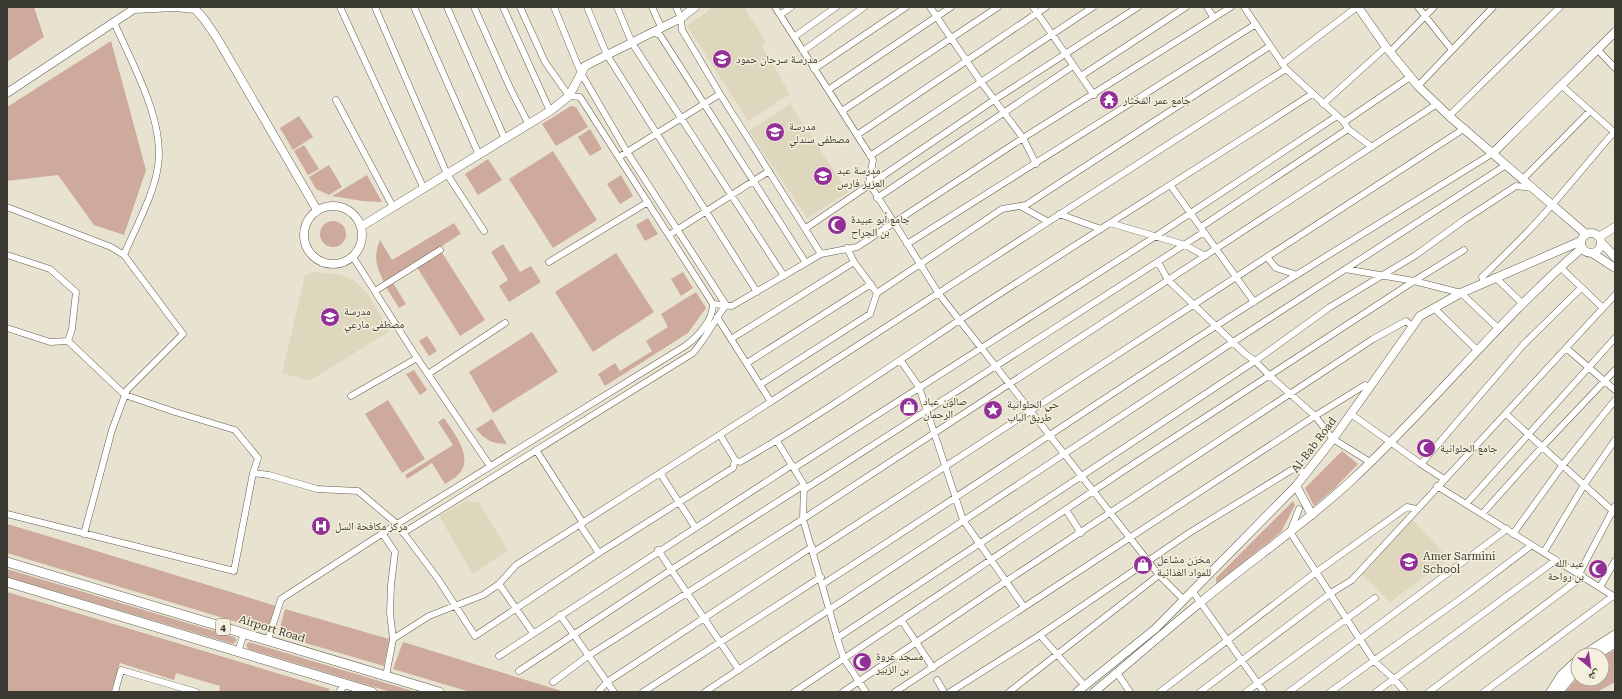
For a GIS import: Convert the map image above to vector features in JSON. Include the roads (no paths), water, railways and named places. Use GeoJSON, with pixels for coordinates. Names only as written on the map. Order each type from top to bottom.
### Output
{"type":"FeatureCollection","features":[{"type":"Feature","properties":{"kind":"highway","name":"Airport Road"},"geometry":{"type":"LineString","coordinates":[[7,562],[439,692]]}},
{"type":"Feature","properties":{"kind":"highway","name":"4"},"geometry":{"type":"LineString","coordinates":[[7,582],[372,692]]}},
{"type":"Feature","properties":{"kind":"highway"},"geometry":{"type":"LineString","coordinates":[[1596,647],[1615,635]]}},
{"type":"Feature","properties":{"kind":"highway"},"geometry":{"type":"LineString","coordinates":[[1551,692],[1562,675],[1570,668]]}},
{"type":"Feature","properties":{"kind":"highway"},"geometry":{"type":"LineString","coordinates":[[1558,692],[1570,678]]}},
{"type":"Feature","properties":{"kind":"main road"},"geometry":{"type":"LineString","coordinates":[[7,93],[134,9],[175,7],[195,9],[217,38],[317,210]]}},
{"type":"Feature","properties":{"kind":"main road"},"geometry":{"type":"LineString","coordinates":[[362,226],[550,111],[569,96],[585,66],[632,43],[660,27],[681,18],[695,7]]}},
{"type":"Feature","properties":{"kind":"main road"},"geometry":{"type":"LineString","coordinates":[[1357,7],[1388,50],[1418,86],[1449,116],[1465,128],[1586,234],[1593,233],[1600,239],[1615,257]]}},
{"type":"Feature","properties":{"kind":"main road"},"geometry":{"type":"LineString","coordinates":[[1493,153],[1615,32]]}},
{"type":"Feature","properties":{"kind":"main road"},"geometry":{"type":"LineString","coordinates":[[326,206],[343,207],[351,211],[362,226],[362,243],[353,257],[345,262],[335,265],[326,264],[317,260],[310,253],[305,244],[304,230],[310,217],[317,210],[326,206]]}},
{"type":"Feature","properties":{"kind":"main road"},"geometry":{"type":"LineString","coordinates":[[1592,253],[1598,249],[1600,239],[1615,227]]}},
{"type":"Feature","properties":{"kind":"main road"},"geometry":{"type":"LineString","coordinates":[[1094,692],[1201,602],[1312,515],[1370,462],[1560,267],[1581,244],[1586,234]]}},
{"type":"Feature","properties":{"kind":"main road"},"geometry":{"type":"LineString","coordinates":[[1581,244],[1588,252],[1615,268]]}},
{"type":"Feature","properties":{"kind":"main road","name":"Al-Bab Road"},"geometry":{"type":"LineString","coordinates":[[1077,692],[1155,629],[1193,592],[1308,473],[1420,316],[1461,292],[1495,277],[1581,244]]}},
{"type":"Feature","properties":{"kind":"main road"},"geometry":{"type":"LineString","coordinates":[[1296,486],[1312,515]]}},
{"type":"Feature","properties":{"kind":"street"},"geometry":{"type":"LineString","coordinates":[[340,7],[424,189]]}},
{"type":"Feature","properties":{"kind":"street"},"geometry":{"type":"LineString","coordinates":[[375,7],[447,174],[484,231]]}},
{"type":"Feature","properties":{"kind":"street"},"geometry":{"type":"LineString","coordinates":[[414,7],[479,155]]}},
{"type":"Feature","properties":{"kind":"street"},"geometry":{"type":"LineString","coordinates":[[447,7],[505,139]]}},
{"type":"Feature","properties":{"kind":"street"},"geometry":{"type":"LineString","coordinates":[[474,7],[511,90],[529,125]]}},
{"type":"Feature","properties":{"kind":"street"},"geometry":{"type":"LineString","coordinates":[[503,7],[550,111]]}},
{"type":"Feature","properties":{"kind":"street"},"geometry":{"type":"LineString","coordinates":[[268,640],[281,599],[382,533],[685,346],[696,338],[712,311],[712,304],[580,97],[569,96],[545,62],[520,7]]}},
{"type":"Feature","properties":{"kind":"street"},"geometry":{"type":"LineString","coordinates":[[554,7],[581,73],[627,152],[726,306]]}},
{"type":"Feature","properties":{"kind":"street"},"geometry":{"type":"LineString","coordinates":[[587,7],[607,55],[757,292]]}},
{"type":"Feature","properties":{"kind":"street"},"geometry":{"type":"LineString","coordinates":[[617,7],[632,43],[730,196],[784,276]]}},
{"type":"Feature","properties":{"kind":"street"},"geometry":{"type":"LineString","coordinates":[[652,7],[660,27]]}},
{"type":"Feature","properties":{"kind":"street"},"geometry":{"type":"LineString","coordinates":[[676,7],[681,18],[682,30],[720,94],[821,254]]}},
{"type":"Feature","properties":{"kind":"street"},"geometry":{"type":"LineString","coordinates":[[775,7],[873,160],[869,183],[906,244],[939,294],[1131,537],[1159,575],[1184,600]]}},
{"type":"Feature","properties":{"kind":"street"},"geometry":{"type":"LineString","coordinates":[[780,15],[791,7]]}},
{"type":"Feature","properties":{"kind":"street"},"geometry":{"type":"LineString","coordinates":[[794,37],[836,7]]}},
{"type":"Feature","properties":{"kind":"street"},"geometry":{"type":"LineString","coordinates":[[803,51],[864,7]]}},
{"type":"Feature","properties":{"kind":"street"},"geometry":{"type":"LineString","coordinates":[[814,69],[906,7]]}},
{"type":"Feature","properties":{"kind":"street"},"geometry":{"type":"LineString","coordinates":[[930,7],[966,61],[1003,113],[1023,138],[1036,164]]}},
{"type":"Feature","properties":{"kind":"street"},"geometry":{"type":"LineString","coordinates":[[828,90],[951,7]]}},
{"type":"Feature","properties":{"kind":"street"},"geometry":{"type":"LineString","coordinates":[[842,111],[998,7]]}},
{"type":"Feature","properties":{"kind":"street"},"geometry":{"type":"LineString","coordinates":[[1033,7],[1094,95]]}},
{"type":"Feature","properties":{"kind":"street"},"geometry":{"type":"LineString","coordinates":[[857,135],[1046,7]]}},
{"type":"Feature","properties":{"kind":"street"},"geometry":{"type":"LineString","coordinates":[[870,156],[1093,7]]}},
{"type":"Feature","properties":{"kind":"street"},"geometry":{"type":"LineString","coordinates":[[806,228],[869,183],[1138,7]]}},
{"type":"Feature","properties":{"kind":"street"},"geometry":{"type":"LineString","coordinates":[[1082,76],[1186,7]]}},
{"type":"Feature","properties":{"kind":"street"},"geometry":{"type":"LineString","coordinates":[[1207,7],[1213,17]]}},
{"type":"Feature","properties":{"kind":"street"},"geometry":{"type":"LineString","coordinates":[[712,304],[732,306],[821,254],[857,247],[1023,138],[1094,95],[1213,17],[1231,7]]}},
{"type":"Feature","properties":{"kind":"street"},"geometry":{"type":"LineString","coordinates":[[1244,7],[1284,66],[1312,94],[1338,116],[1348,129],[1372,147]]}},
{"type":"Feature","properties":{"kind":"street"},"geometry":{"type":"LineString","coordinates":[[393,639],[429,616],[483,595],[499,584],[516,565],[939,294],[1047,221],[1284,66],[1357,7]]}},
{"type":"Feature","properties":{"kind":"street"},"geometry":{"type":"LineString","coordinates":[[1418,7],[1452,50]]}},
{"type":"Feature","properties":{"kind":"street"},"geometry":{"type":"LineString","coordinates":[[1323,104],[1388,50],[1434,7]]}},
{"type":"Feature","properties":{"kind":"street"},"geometry":{"type":"LineString","coordinates":[[1418,86],[1493,7]]}},
{"type":"Feature","properties":{"kind":"street"},"geometry":{"type":"LineString","coordinates":[[1449,116],[1560,7]]}},
{"type":"Feature","properties":{"kind":"street"},"geometry":{"type":"LineString","coordinates":[[114,22],[154,117],[159,141],[158,167],[148,198],[124,255]]}},
{"type":"Feature","properties":{"kind":"street"},"geometry":{"type":"LineString","coordinates":[[906,244],[1036,164],[1256,24]]}},
{"type":"Feature","properties":{"kind":"street"},"geometry":{"type":"LineString","coordinates":[[651,32],[660,35],[806,263]]}},
{"type":"Feature","properties":{"kind":"street"},"geometry":{"type":"LineString","coordinates":[[761,384],[870,314],[877,293],[919,264],[1002,209],[1020,206],[1032,200],[1270,46]]}},
{"type":"Feature","properties":{"kind":"street"},"geometry":{"type":"LineString","coordinates":[[1598,50],[1615,68]]}},
{"type":"Feature","properties":{"kind":"street"},"geometry":{"type":"LineString","coordinates":[[877,198],[1073,66]]}},
{"type":"Feature","properties":{"kind":"street"},"geometry":{"type":"LineString","coordinates":[[1344,122],[1410,77]]}},
{"type":"Feature","properties":{"kind":"street"},"geometry":{"type":"LineString","coordinates":[[1484,282],[1482,277],[1515,245],[1552,205],[1614,132],[1589,112],[1561,86]]}},
{"type":"Feature","properties":{"kind":"street"},"geometry":{"type":"LineString","coordinates":[[619,158],[720,94]]}},
{"type":"Feature","properties":{"kind":"street"},"geometry":{"type":"LineString","coordinates":[[253,472],[269,475],[317,489],[358,491],[397,524],[438,579],[454,606],[475,636],[599,553],[733,468],[738,461],[777,441],[901,361],[960,320],[1110,223],[1171,186],[1312,94]]}},
{"type":"Feature","properties":{"kind":"street"},"geometry":{"type":"LineString","coordinates":[[336,100],[393,207]]}},
{"type":"Feature","properties":{"kind":"street"},"geometry":{"type":"LineString","coordinates":[[553,682],[588,656],[803,519],[1437,104]]}},
{"type":"Feature","properties":{"kind":"street"},"geometry":{"type":"LineString","coordinates":[[1523,179],[1589,112]]}},
{"type":"Feature","properties":{"kind":"street"},"geometry":{"type":"LineString","coordinates":[[498,656],[658,550],[919,387],[1156,236],[1338,116]]}},
{"type":"Feature","properties":{"kind":"street"},"geometry":{"type":"LineString","coordinates":[[598,692],[607,682],[704,617],[946,466],[1465,128]]}},
{"type":"Feature","properties":{"kind":"street"},"geometry":{"type":"LineString","coordinates":[[519,672],[671,570],[927,411],[1158,262],[1185,244],[1203,229],[1348,129]]}},
{"type":"Feature","properties":{"kind":"street"},"geometry":{"type":"LineString","coordinates":[[823,584],[1254,302],[1493,153]]}},
{"type":"Feature","properties":{"kind":"street"},"geometry":{"type":"LineString","coordinates":[[705,692],[830,611],[963,520],[1233,342],[1506,165]]}},
{"type":"Feature","properties":{"kind":"street"},"geometry":{"type":"LineString","coordinates":[[669,235],[769,171]]}},
{"type":"Feature","properties":{"kind":"street"},"geometry":{"type":"LineString","coordinates":[[1171,186],[1217,248],[1254,302]]}},
{"type":"Feature","properties":{"kind":"street"},"geometry":{"type":"LineString","coordinates":[[838,638],[1081,475],[1255,361],[1330,307],[1416,255],[1464,220],[1516,186],[1533,188]]}},
{"type":"Feature","properties":{"kind":"street"},"geometry":{"type":"LineString","coordinates":[[548,262],[648,202]]}},
{"type":"Feature","properties":{"kind":"street"},"geometry":{"type":"LineString","coordinates":[[1020,206],[1047,221]]}},
{"type":"Feature","properties":{"kind":"street"},"geometry":{"type":"LineString","coordinates":[[7,207],[111,247],[124,255],[183,334],[128,390],[125,395],[112,430],[84,534]]}},
{"type":"Feature","properties":{"kind":"street"},"geometry":{"type":"LineString","coordinates":[[1059,214],[1101,229]]}},
{"type":"Feature","properties":{"kind":"street"},"geometry":{"type":"LineString","coordinates":[[1110,223],[1185,244],[1205,256]]}},
{"type":"Feature","properties":{"kind":"street"},"geometry":{"type":"LineString","coordinates":[[847,248],[854,262],[877,293]]}},
{"type":"Feature","properties":{"kind":"street"},"geometry":{"type":"LineString","coordinates":[[375,291],[440,250]]}},
{"type":"Feature","properties":{"kind":"street"},"geometry":{"type":"LineString","coordinates":[[797,691],[902,621],[990,559],[1414,280],[1464,250]]}},
{"type":"Feature","properties":{"kind":"street"},"geometry":{"type":"LineString","coordinates":[[7,255],[50,270],[76,292],[72,329],[68,341]]}},
{"type":"Feature","properties":{"kind":"street"},"geometry":{"type":"LineString","coordinates":[[353,257],[416,358],[490,466]]}},
{"type":"Feature","properties":{"kind":"street"},"geometry":{"type":"LineString","coordinates":[[1267,257],[1276,268],[1297,275]]}},
{"type":"Feature","properties":{"kind":"street"},"geometry":{"type":"LineString","coordinates":[[732,339],[854,262]]}},
{"type":"Feature","properties":{"kind":"street"},"geometry":{"type":"LineString","coordinates":[[1158,262],[1168,280],[1233,342],[1315,416],[1333,439],[1370,462]]}},
{"type":"Feature","properties":{"kind":"street"},"geometry":{"type":"LineString","coordinates":[[1560,267],[1603,308]]}},
{"type":"Feature","properties":{"kind":"street"},"geometry":{"type":"LineString","coordinates":[[1345,269],[1414,280],[1461,292],[1499,329]]}},
{"type":"Feature","properties":{"kind":"street"},"geometry":{"type":"LineString","coordinates":[[1495,277],[1523,304]]}},
{"type":"Feature","properties":{"kind":"street"},"geometry":{"type":"LineString","coordinates":[[747,363],[871,284]]}},
{"type":"Feature","properties":{"kind":"street"},"geometry":{"type":"LineString","coordinates":[[1421,464],[1523,345],[1581,288]]}},
{"type":"Feature","properties":{"kind":"street"},"geometry":{"type":"LineString","coordinates":[[1200,692],[1242,662],[1331,593],[1352,580],[1437,486],[1506,414],[1615,295]]}},
{"type":"Feature","properties":{"kind":"street"},"geometry":{"type":"LineString","coordinates":[[403,533],[694,352],[706,339],[717,317],[726,306]]}},
{"type":"Feature","properties":{"kind":"street"},"geometry":{"type":"LineString","coordinates":[[1434,308],[1478,351]]}},
{"type":"Feature","properties":{"kind":"street"},"geometry":{"type":"LineString","coordinates":[[717,317],[761,384],[771,402]]}},
{"type":"Feature","properties":{"kind":"street"},"geometry":{"type":"LineString","coordinates":[[843,692],[1005,582],[1292,394],[1373,339],[1406,321],[1412,326]]}},
{"type":"Feature","properties":{"kind":"street"},"geometry":{"type":"LineString","coordinates":[[428,374],[505,323]]}},
{"type":"Feature","properties":{"kind":"street"},"geometry":{"type":"LineString","coordinates":[[7,328],[50,342],[68,341],[125,395],[235,430],[258,458],[253,472],[234,571],[7,514]]}},
{"type":"Feature","properties":{"kind":"street"},"geometry":{"type":"LineString","coordinates":[[1466,504],[1530,435],[1615,338]]}},
{"type":"Feature","properties":{"kind":"street"},"geometry":{"type":"LineString","coordinates":[[1566,348],[1615,390]]}},
{"type":"Feature","properties":{"kind":"street"},"geometry":{"type":"LineString","coordinates":[[351,396],[416,358]]}},
{"type":"Feature","properties":{"kind":"street"},"geometry":{"type":"LineString","coordinates":[[901,361],[919,387],[963,520],[1005,582],[1024,607]]}},
{"type":"Feature","properties":{"kind":"street"},"geometry":{"type":"LineString","coordinates":[[1482,514],[1542,447],[1615,370]]}},
{"type":"Feature","properties":{"kind":"street"},"geometry":{"type":"LineString","coordinates":[[895,692],[934,668],[1024,607],[1315,416],[1365,385],[1369,388]]}},
{"type":"Feature","properties":{"kind":"street"},"geometry":{"type":"LineString","coordinates":[[1513,534],[1562,466],[1615,400]]}},
{"type":"Feature","properties":{"kind":"street"},"geometry":{"type":"LineString","coordinates":[[1351,414],[1444,479]]}},
{"type":"Feature","properties":{"kind":"street"},"geometry":{"type":"LineString","coordinates":[[1429,692],[1581,575],[1614,510],[1562,466],[1506,414]]}},
{"type":"Feature","properties":{"kind":"street"},"geometry":{"type":"LineString","coordinates":[[720,435],[738,461]]}},
{"type":"Feature","properties":{"kind":"street"},"geometry":{"type":"LineString","coordinates":[[1544,552],[1584,485],[1615,440]]}},
{"type":"Feature","properties":{"kind":"street"},"geometry":{"type":"LineString","coordinates":[[777,441],[804,487],[803,519],[844,659],[866,692]]}},
{"type":"Feature","properties":{"kind":"street"},"geometry":{"type":"LineString","coordinates":[[536,450],[599,553]]}},
{"type":"Feature","properties":{"kind":"street"},"geometry":{"type":"LineString","coordinates":[[950,692],[1040,635],[1149,561],[1293,469],[1308,473]]}},
{"type":"Feature","properties":{"kind":"street"},"geometry":{"type":"LineString","coordinates":[[660,473],[694,527]]}},
{"type":"Feature","properties":{"kind":"street"},"geometry":{"type":"LineString","coordinates":[[1437,486],[1614,596],[1484,692]]}},
{"type":"Feature","properties":{"kind":"street"},"geometry":{"type":"LineString","coordinates":[[1160,692],[1227,639],[1315,573],[1407,507],[1416,509]]}},
{"type":"Feature","properties":{"kind":"street"},"geometry":{"type":"LineString","coordinates":[[1299,509],[1290,532],[1315,573],[1331,593],[1345,618],[1374,661],[1394,679],[1405,692]]}},
{"type":"Feature","properties":{"kind":"street"},"geometry":{"type":"LineString","coordinates":[[1066,510],[1081,533]]}},
{"type":"Feature","properties":{"kind":"street"},"geometry":{"type":"LineString","coordinates":[[1289,692],[1507,529]]}},
{"type":"Feature","properties":{"kind":"street"},"geometry":{"type":"LineString","coordinates":[[382,533],[395,552],[391,585],[390,613],[393,639],[386,676]]}},
{"type":"Feature","properties":{"kind":"street"},"geometry":{"type":"LineString","coordinates":[[1330,692],[1466,595],[1532,545]]}},
{"type":"Feature","properties":{"kind":"street"},"geometry":{"type":"LineString","coordinates":[[658,550],[739,670]]}},
{"type":"Feature","properties":{"kind":"street"},"geometry":{"type":"LineString","coordinates":[[1376,692],[1556,560]]}},
{"type":"Feature","properties":{"kind":"street"},"geometry":{"type":"LineString","coordinates":[[1600,587],[1615,561]]}},
{"type":"Feature","properties":{"kind":"street"},"geometry":{"type":"LineString","coordinates":[[1009,692],[1159,575]]}},
{"type":"Feature","properties":{"kind":"street"},"geometry":{"type":"LineString","coordinates":[[643,692],[821,577]]}},
{"type":"Feature","properties":{"kind":"street"},"geometry":{"type":"LineString","coordinates":[[499,584],[533,633]]}},
{"type":"Feature","properties":{"kind":"street"},"geometry":{"type":"LineString","coordinates":[[1193,592],[1264,692]]}},
{"type":"Feature","properties":{"kind":"street"},"geometry":{"type":"LineString","coordinates":[[1246,692],[1345,618],[1375,598]]}},
{"type":"Feature","properties":{"kind":"street"},"geometry":{"type":"LineString","coordinates":[[560,616],[614,692]]}},
{"type":"Feature","properties":{"kind":"street"},"geometry":{"type":"LineString","coordinates":[[902,621],[934,668]]}},
{"type":"Feature","properties":{"kind":"street"},"geometry":{"type":"LineString","coordinates":[[238,652],[244,633]]}},
{"type":"Feature","properties":{"kind":"street"},"geometry":{"type":"LineString","coordinates":[[1040,635],[1085,686]]}},
{"type":"Feature","properties":{"kind":"street"},"geometry":{"type":"LineString","coordinates":[[115,692],[121,670],[196,692]]}},
{"type":"Feature","properties":{"kind":"street"},"geometry":{"type":"LineString","coordinates":[[1117,673],[1130,692]]}},
{"type":"Feature","properties":{"kind":"street"},"geometry":{"type":"LineString","coordinates":[[937,680],[944,692]]}},
{"type":"Feature","properties":{"kind":"street"},"geometry":{"type":"LineString","coordinates":[[339,692],[346,684]]}},
{"type":"Feature","properties":{"kind":"place","name":"مدرسة سرحان حمود"},"geometry":{"type":"Point","coordinates":[722,59]}},
{"type":"Feature","properties":{"kind":"place","name":"جامع عمر المختار"},"geometry":{"type":"Point","coordinates":[1109,100]}},
{"type":"Feature","properties":{"kind":"place","name":"مدرسة مصطفى سندلي"},"geometry":{"type":"Point","coordinates":[775,132]}},
{"type":"Feature","properties":{"kind":"place","name":"مدرسة عبد العزيز فارس"},"geometry":{"type":"Point","coordinates":[823,176]}},
{"type":"Feature","properties":{"kind":"place","name":"جامع أبو عبيدة بن الجراح"},"geometry":{"type":"Point","coordinates":[837,225]}},
{"type":"Feature","properties":{"kind":"place","name":"مدرسة مصطفى مارعي"},"geometry":{"type":"Point","coordinates":[330,317]}},
{"type":"Feature","properties":{"kind":"place","name":"صالون عباد الرحمان"},"geometry":{"type":"Point","coordinates":[909,407]}},
{"type":"Feature","properties":{"kind":"place","name":"حي الحلوانية طريق الباب"},"geometry":{"type":"Point","coordinates":[993,410]}},
{"type":"Feature","properties":{"kind":"place","name":"جامع الحلوانية"},"geometry":{"type":"Point","coordinates":[1426,448]}},
{"type":"Feature","properties":{"kind":"place","name":"مركز مكافحة السل"},"geometry":{"type":"Point","coordinates":[321,526]}},
{"type":"Feature","properties":{"kind":"place","name":"Amer Sarmini School"},"geometry":{"type":"Point","coordinates":[1409,562]}},
{"type":"Feature","properties":{"kind":"place","name":"مخزن مشاعل للمواد الغذائية"},"geometry":{"type":"Point","coordinates":[1143,565]}},
{"type":"Feature","properties":{"kind":"place","name":"عبد الله بن رواحة"},"geometry":{"type":"Point","coordinates":[1598,569]}},
{"type":"Feature","properties":{"kind":"place","name":"مسجد عروة بن الزبير"},"geometry":{"type":"Point","coordinates":[862,662]}}]}
